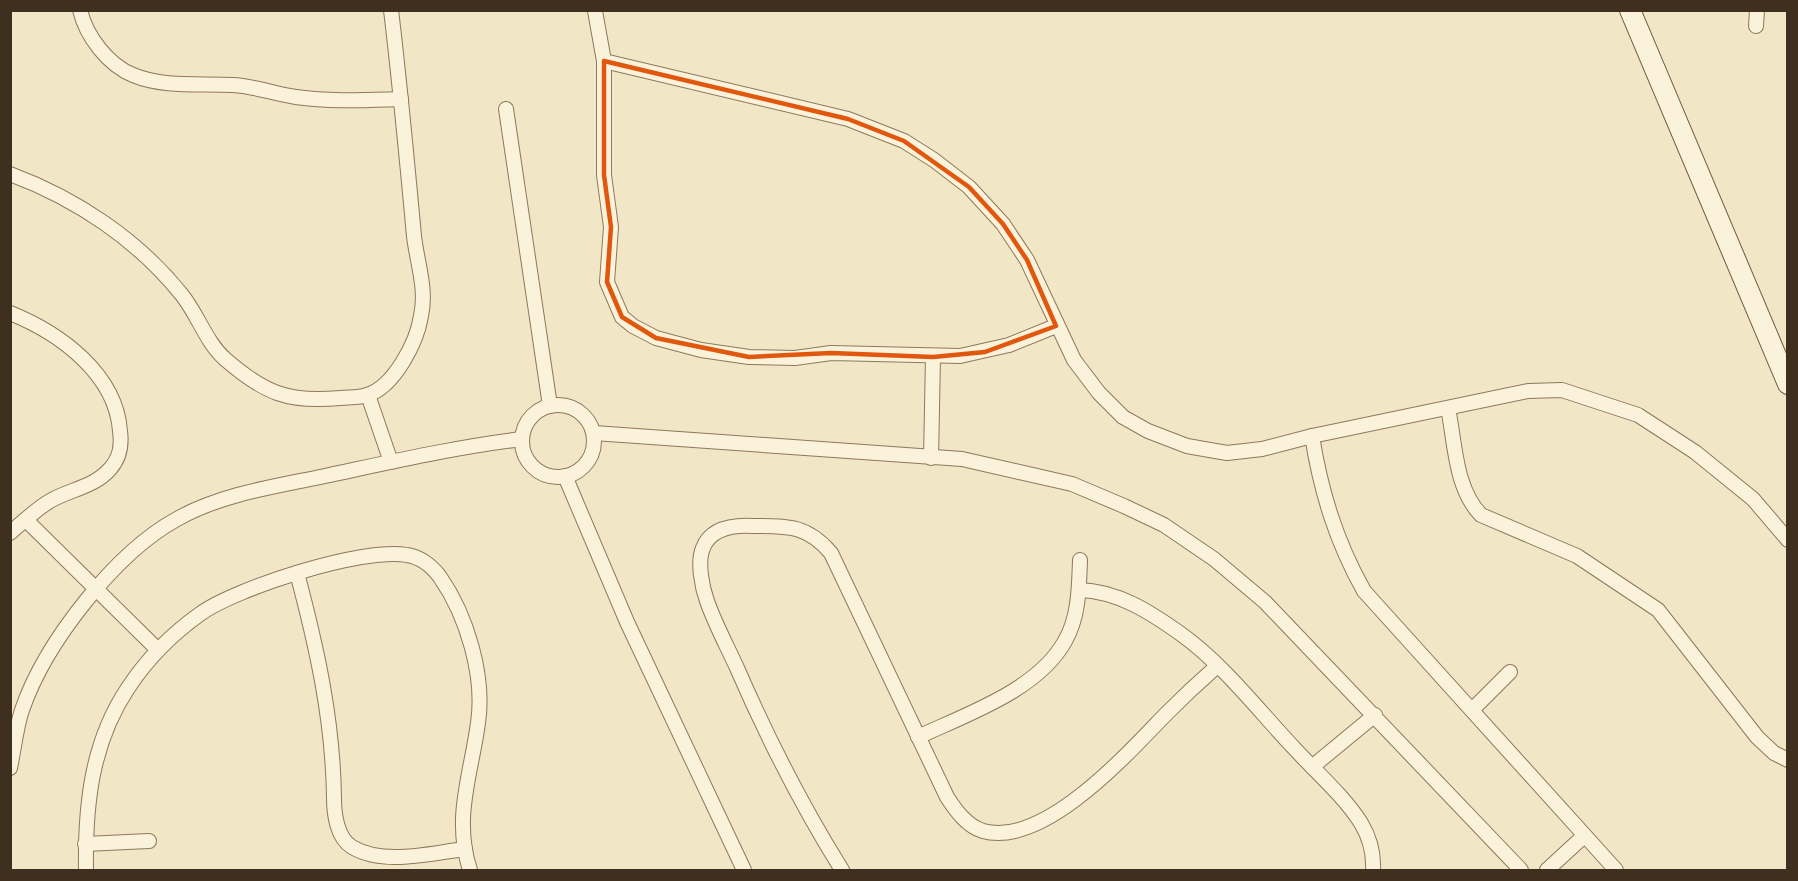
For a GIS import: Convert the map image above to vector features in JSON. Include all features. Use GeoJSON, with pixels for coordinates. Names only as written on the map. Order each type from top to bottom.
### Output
{"type":"FeatureCollection","features":[{"type":"Feature","properties":{"kind":"main road"},"geometry":{"type":"LineString","coordinates":[[1630,10],[1788,384]]}},
{"type":"Feature","properties":{"kind":"street"},"geometry":{"type":"LineString","coordinates":[[80,10],[83,25],[95,44],[113,62],[133,75],[170,82],[236,85],[295,97],[344,102],[401,99]]}},
{"type":"Feature","properties":{"kind":"street"},"geometry":{"type":"LineString","coordinates":[[10,174],[63,197],[103,221],[133,246],[183,296],[222,356],[248,377],[291,399],[317,400],[368,395],[398,369],[411,350],[422,316],[424,291],[415,238],[391,10]]}},
{"type":"Feature","properties":{"kind":"street"},"geometry":{"type":"LineString","coordinates":[[1756,26],[1757,10]]}},
{"type":"Feature","properties":{"kind":"street"},"geometry":{"type":"LineString","coordinates":[[595,11],[604,61],[604,175],[611,235],[607,282],[622,317],[656,338],[700,350],[749,357],[795,358],[831,353],[933,357],[985,352],[1056,326]]}},
{"type":"Feature","properties":{"kind":"street"},"geometry":{"type":"LineString","coordinates":[[604,61],[849,119],[904,141],[969,187],[1003,224],[1027,260],[1056,326],[1074,360],[1099,393],[1123,417],[1148,431],[1187,446],[1227,453],[1263,449],[1312,436],[1527,391],[1562,390],[1638,415],[1695,452],[1754,499],[1788,540]]}},
{"type":"Feature","properties":{"kind":"street"},"geometry":{"type":"LineString","coordinates":[[506,109],[549,406]]}},
{"type":"Feature","properties":{"kind":"street"},"geometry":{"type":"LineString","coordinates":[[10,314],[74,350],[104,382],[118,410],[121,434],[117,459],[101,477],[88,486],[49,501],[10,533]]}},
{"type":"Feature","properties":{"kind":"street"},"geometry":{"type":"LineString","coordinates":[[931,458],[933,357]]}},
{"type":"Feature","properties":{"kind":"street"},"geometry":{"type":"LineString","coordinates":[[368,395],[391,462]]}},
{"type":"Feature","properties":{"kind":"street"},"geometry":{"type":"LineString","coordinates":[[561,405],[582,413],[594,433],[591,458],[583,468],[565,476],[549,476],[537,471],[529,462],[522,439],[530,418],[549,406],[561,405]]}},
{"type":"Feature","properties":{"kind":"street"},"geometry":{"type":"LineString","coordinates":[[1448,408],[1464,490],[1471,506],[1489,519],[1577,556],[1645,599],[1658,610],[1757,737],[1774,753],[1788,760]]}},
{"type":"Feature","properties":{"kind":"street"},"geometry":{"type":"LineString","coordinates":[[594,433],[962,459],[1072,484],[1164,525],[1214,560],[1265,602],[1521,870]]}},
{"type":"Feature","properties":{"kind":"street"},"geometry":{"type":"LineString","coordinates":[[1312,436],[1327,512],[1345,558],[1364,591],[1616,870]]}},
{"type":"Feature","properties":{"kind":"street"},"geometry":{"type":"LineString","coordinates":[[10,768],[22,710],[43,663],[75,613],[145,541],[178,518],[219,502],[272,488],[468,445],[522,439]]}},
{"type":"Feature","properties":{"kind":"street"},"geometry":{"type":"LineString","coordinates":[[565,476],[627,622],[744,870]]}},
{"type":"Feature","properties":{"kind":"street"},"geometry":{"type":"LineString","coordinates":[[26,520],[158,650]]}},
{"type":"Feature","properties":{"kind":"street"},"geometry":{"type":"LineString","coordinates":[[842,870],[801,800],[752,702],[707,601],[701,562],[702,550],[706,541],[728,526],[783,526],[810,533],[831,553],[918,737],[959,814],[983,831],[1013,831],[1061,811],[1099,783],[1216,667]]}},
{"type":"Feature","properties":{"kind":"street"},"geometry":{"type":"LineString","coordinates":[[86,870],[85,818],[90,782],[101,743],[127,690],[158,650],[201,613],[222,600],[297,573],[393,554],[409,555],[422,560],[441,578],[467,634],[480,698],[478,724],[464,788],[465,849],[470,870]]}},
{"type":"Feature","properties":{"kind":"street"},"geometry":{"type":"LineString","coordinates":[[918,737],[1000,699],[1048,662],[1065,642],[1076,608],[1080,560]]}},
{"type":"Feature","properties":{"kind":"street"},"geometry":{"type":"LineString","coordinates":[[297,573],[315,639],[330,719],[334,811],[338,828],[350,846],[382,857],[465,849]]}},
{"type":"Feature","properties":{"kind":"street"},"geometry":{"type":"LineString","coordinates":[[1078,590],[1099,590],[1122,598],[1184,636],[1312,767],[1360,823],[1371,843],[1373,870]]}},
{"type":"Feature","properties":{"kind":"street"},"geometry":{"type":"LineString","coordinates":[[1472,710],[1510,672]]}},
{"type":"Feature","properties":{"kind":"street"},"geometry":{"type":"LineString","coordinates":[[1312,767],[1375,716]]}},
{"type":"Feature","properties":{"kind":"street"},"geometry":{"type":"LineString","coordinates":[[1547,870],[1584,836]]}},
{"type":"Feature","properties":{"kind":"street"},"geometry":{"type":"LineString","coordinates":[[86,844],[149,841]]}},
{"type":"Feature","properties":{"kind":"highlighted area"},"geometry":{"type":"Polygon","coordinates":[[[604,61],[848,119],[904,141],[969,187],[1003,224],[1027,260],[1056,326],[985,352],[933,357],[831,353],[749,357],[656,338],[622,317],[607,282],[611,227],[604,175],[604,61]]]}}]}
